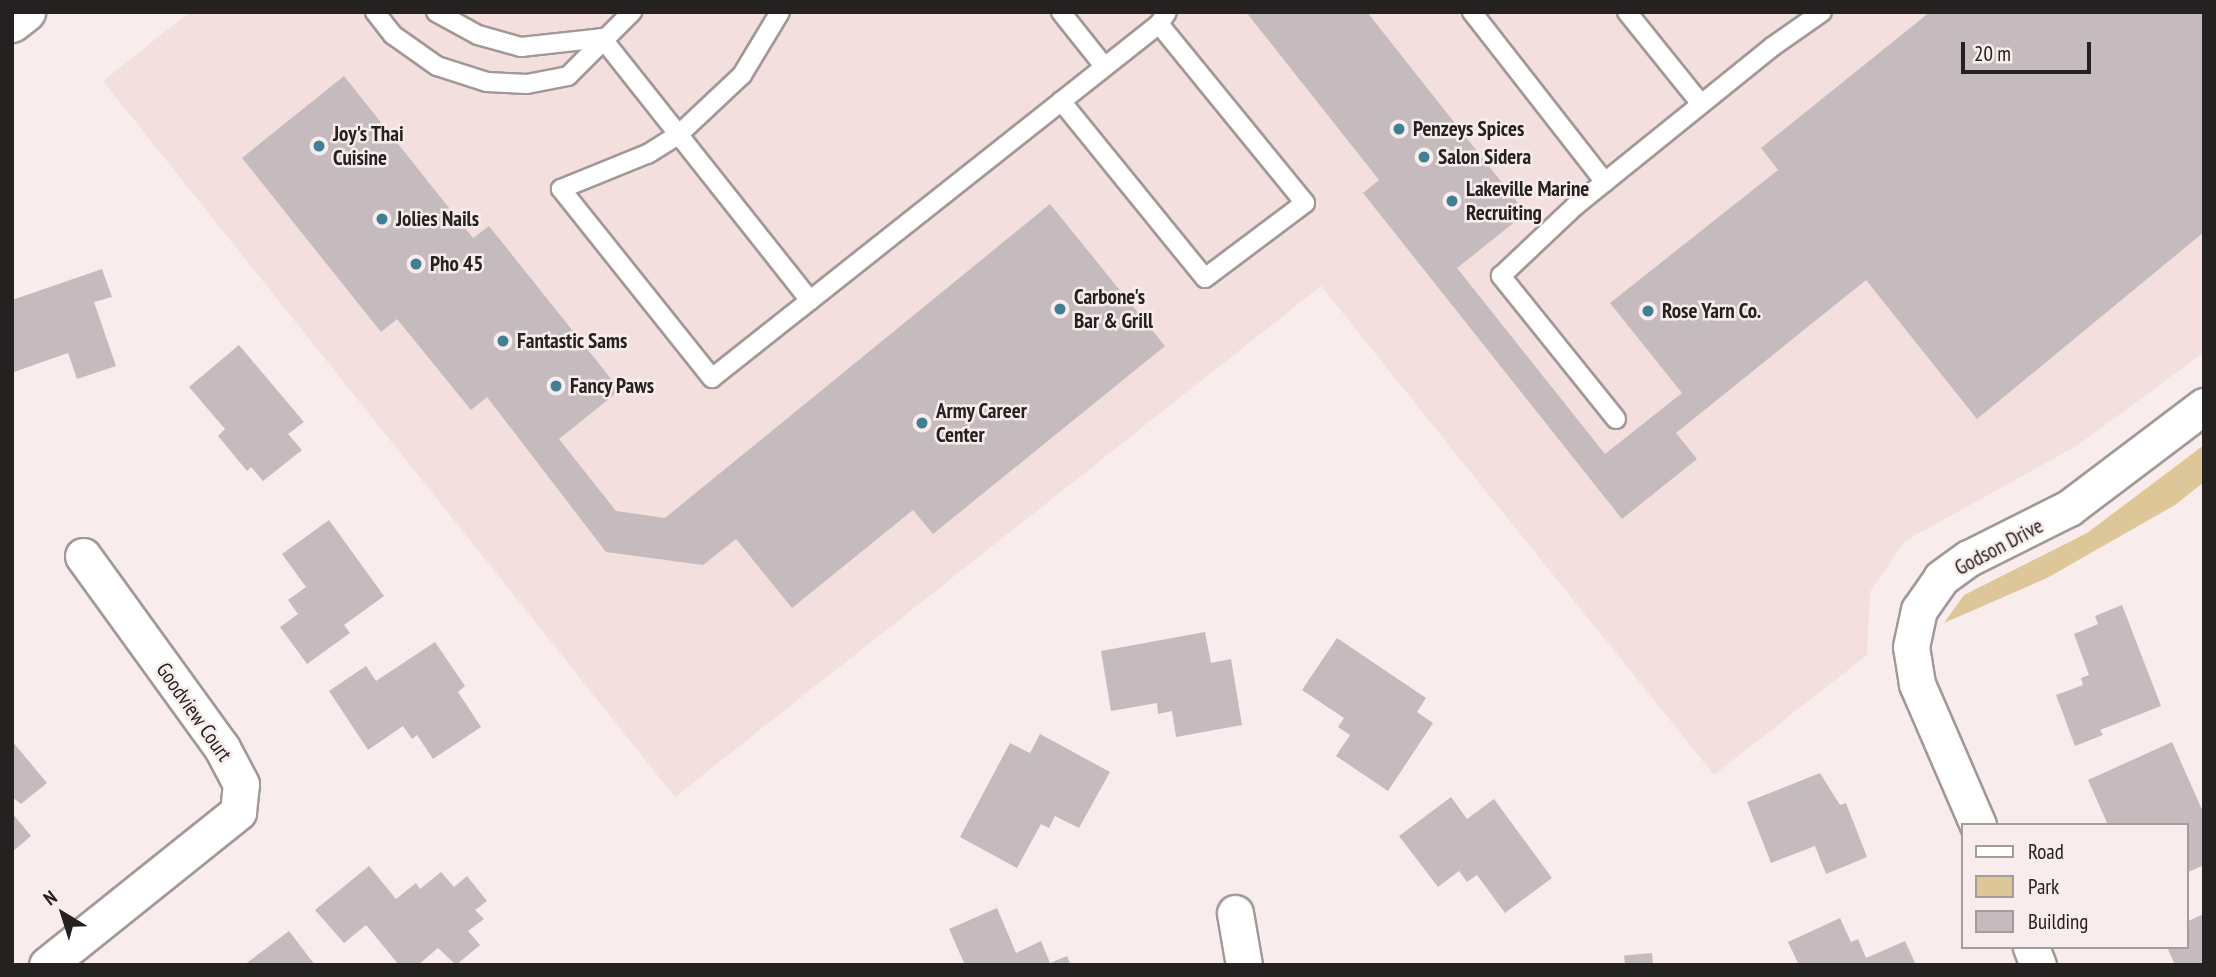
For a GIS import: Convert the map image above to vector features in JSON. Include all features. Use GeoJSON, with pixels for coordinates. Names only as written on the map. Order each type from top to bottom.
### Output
{"type":"FeatureCollection","features":[{"type":"Feature","properties":{"kind":"main road"},"geometry":{"type":"LineString","coordinates":[[12,23],[26,12]]}},
{"type":"Feature","properties":{"kind":"street","name":"Godson Drive"},"geometry":{"type":"LineString","coordinates":[[1977,823],[1917,684],[1911,647],[1919,610],[1941,578],[1969,558],[2070,508],[2204,406]]}},
{"type":"Feature","properties":{"kind":"street","name":"Goodview Court"},"geometry":{"type":"LineString","coordinates":[[47,965],[238,812],[241,785],[222,748],[83,556]]}},
{"type":"Feature","properties":{"kind":"street"},"geometry":{"type":"LineString","coordinates":[[1235,913],[1244,965]]}},
{"type":"Feature","properties":{"kind":"lane"},"geometry":{"type":"LineString","coordinates":[[374,12],[393,35],[437,66],[487,82],[527,83],[568,76],[602,38],[632,12]]}},
{"type":"Feature","properties":{"kind":"lane"},"geometry":{"type":"LineString","coordinates":[[436,12],[478,35],[521,47],[602,38]]}},
{"type":"Feature","properties":{"kind":"lane"},"geometry":{"type":"LineString","coordinates":[[780,12],[742,75],[678,135],[647,154],[561,189],[712,377],[1163,18],[1305,203],[1205,278],[1061,101]]}},
{"type":"Feature","properties":{"kind":"lane"},"geometry":{"type":"LineString","coordinates":[[1061,12],[1104,66]]}},
{"type":"Feature","properties":{"kind":"lane"},"geometry":{"type":"LineString","coordinates":[[1472,12],[1605,182]]}},
{"type":"Feature","properties":{"kind":"lane"},"geometry":{"type":"LineString","coordinates":[[1627,12],[1701,104]]}},
{"type":"Feature","properties":{"kind":"lane"},"geometry":{"type":"LineString","coordinates":[[1616,419],[1501,276],[1605,182],[1701,104],[1822,12]]}},
{"type":"Feature","properties":{"kind":"lane"},"geometry":{"type":"LineString","coordinates":[[602,38],[810,300]]}},
{"type":"Feature","properties":{"kind":"shaded area"},"geometry":{"type":"Polygon","coordinates":[[[190,12],[2204,12],[2204,352],[2078,445],[1905,541],[1870,592],[1867,655],[1714,775],[1321,286],[675,797],[103,81],[190,12]]]}},
{"type":"Feature","properties":{"kind":"green space"},"geometry":{"type":"Polygon","coordinates":[[[2204,445],[2204,482],[2175,505],[2047,578],[1944,623],[1964,595],[2087,533],[2204,445]]]}},
{"type":"Feature","properties":{"kind":"building"},"geometry":{"type":"Polygon","coordinates":[[[1246,12],[1367,12],[1526,213],[1457,268],[1605,454],[1682,393],[1610,303],[1778,170],[1761,148],[1930,12],[2204,12],[2204,232],[1977,419],[1866,280],[1676,433],[1697,459],[1622,519],[1363,193],[1379,180],[1246,12]]]}},
{"type":"Feature","properties":{"kind":"building"},"geometry":{"type":"Polygon","coordinates":[[[344,76],[473,238],[489,226],[620,390],[559,439],[616,511],[665,518],[1050,204],[1165,346],[933,534],[913,510],[792,608],[736,539],[703,565],[606,552],[487,397],[471,410],[397,319],[381,332],[242,158],[344,76]]]}},
{"type":"Feature","properties":{"kind":"building"},"geometry":{"type":"Polygon","coordinates":[[[102,269],[112,297],[94,302],[116,366],[77,379],[68,353],[14,372],[12,300],[102,269]]]}},
{"type":"Feature","properties":{"kind":"building"},"geometry":{"type":"Polygon","coordinates":[[[239,345],[304,422],[288,434],[302,450],[263,481],[251,467],[247,471],[218,436],[225,429],[189,387],[239,345]]]}},
{"type":"Feature","properties":{"kind":"building"},"geometry":{"type":"Polygon","coordinates":[[[329,520],[384,596],[344,625],[350,633],[307,664],[280,627],[298,614],[288,600],[306,587],[282,554],[329,520]]]}},
{"type":"Feature","properties":{"kind":"building"},"geometry":{"type":"Polygon","coordinates":[[[2122,605],[2161,706],[2100,730],[2103,735],[2075,746],[2056,695],[2083,685],[2081,678],[2089,675],[2074,634],[2098,624],[2095,616],[2122,605]]]}},
{"type":"Feature","properties":{"kind":"building"},"geometry":{"type":"Polygon","coordinates":[[[1205,632],[1211,663],[1231,659],[1242,725],[1176,737],[1172,711],[1158,714],[1157,703],[1111,711],[1101,651],[1205,632]]]}},
{"type":"Feature","properties":{"kind":"building"},"geometry":{"type":"Polygon","coordinates":[[[1337,638],[1426,698],[1417,712],[1433,723],[1388,791],[1336,756],[1350,735],[1338,727],[1344,718],[1302,690],[1337,638]]]}},
{"type":"Feature","properties":{"kind":"building"},"geometry":{"type":"Polygon","coordinates":[[[435,642],[465,686],[458,692],[481,727],[433,759],[417,735],[412,739],[403,726],[368,750],[329,691],[366,666],[376,681],[435,642]]]}},
{"type":"Feature","properties":{"kind":"building"},"geometry":{"type":"Polygon","coordinates":[[[1040,734],[1110,772],[1079,828],[1055,816],[1049,828],[1041,824],[1017,868],[960,837],[1010,743],[1030,753],[1040,734]]]}},
{"type":"Feature","properties":{"kind":"building"},"geometry":{"type":"Polygon","coordinates":[[[12,741],[47,783],[21,804],[12,797],[12,741]]]}},
{"type":"Feature","properties":{"kind":"building"},"geometry":{"type":"Polygon","coordinates":[[[2172,742],[2204,814],[2204,865],[2188,872],[2188,823],[2107,823],[2088,780],[2172,742]]]}},
{"type":"Feature","properties":{"kind":"building"},"geometry":{"type":"Polygon","coordinates":[[[1820,773],[1840,805],[1846,803],[1867,857],[1826,874],[1815,846],[1771,863],[1747,802],[1820,773]]]}},
{"type":"Feature","properties":{"kind":"building"},"geometry":{"type":"Polygon","coordinates":[[[1451,797],[1467,819],[1494,799],[1552,878],[1505,913],[1477,875],[1467,882],[1459,871],[1438,887],[1399,836],[1451,797]]]}},
{"type":"Feature","properties":{"kind":"building"},"geometry":{"type":"Polygon","coordinates":[[[12,813],[31,836],[12,852],[12,813]]]}},
{"type":"Feature","properties":{"kind":"building"},"geometry":{"type":"Polygon","coordinates":[[[369,866],[396,899],[416,883],[420,889],[441,872],[454,887],[467,876],[487,901],[475,910],[484,919],[468,931],[480,945],[456,965],[438,948],[418,965],[399,965],[366,925],[344,943],[315,910],[369,866]]]}},
{"type":"Feature","properties":{"kind":"building"},"geometry":{"type":"Polygon","coordinates":[[[997,908],[1016,953],[1041,941],[1050,963],[1067,956],[1071,965],[965,965],[949,929],[997,908]]]}},
{"type":"Feature","properties":{"kind":"building"},"geometry":{"type":"Polygon","coordinates":[[[2204,914],[2204,965],[2175,965],[2168,949],[2188,949],[2188,921],[2204,914]]]}},
{"type":"Feature","properties":{"kind":"building"},"geometry":{"type":"Polygon","coordinates":[[[1840,918],[1851,942],[1858,939],[1866,958],[1905,941],[1916,965],[1799,965],[1788,942],[1840,918]]]}},
{"type":"Feature","properties":{"kind":"building"},"geometry":{"type":"Polygon","coordinates":[[[289,931],[315,965],[244,965],[289,931]]]}},
{"type":"Feature","properties":{"kind":"building"},"geometry":{"type":"Polygon","coordinates":[[[1652,953],[1653,965],[1625,965],[1624,955],[1652,953]]]}},
{"type":"Feature","properties":{"kind":"place","name":"Penzeys Spices"},"geometry":{"type":"Point","coordinates":[1399,129]}},
{"type":"Feature","properties":{"kind":"place","name":"Joy's Thai Cuisine"},"geometry":{"type":"Point","coordinates":[319,146]}},
{"type":"Feature","properties":{"kind":"place","name":"Salon Sidera"},"geometry":{"type":"Point","coordinates":[1424,157]}},
{"type":"Feature","properties":{"kind":"place","name":"Lakeville Marine Recruiting"},"geometry":{"type":"Point","coordinates":[1452,201]}},
{"type":"Feature","properties":{"kind":"place","name":"Jolies Nails"},"geometry":{"type":"Point","coordinates":[382,219]}},
{"type":"Feature","properties":{"kind":"place","name":"Pho 45"},"geometry":{"type":"Point","coordinates":[416,264]}},
{"type":"Feature","properties":{"kind":"place","name":"Carbone's Bar & Grill"},"geometry":{"type":"Point","coordinates":[1060,309]}},
{"type":"Feature","properties":{"kind":"place","name":"Rose Yarn Co."},"geometry":{"type":"Point","coordinates":[1648,311]}},
{"type":"Feature","properties":{"kind":"place","name":"Fantastic Sams"},"geometry":{"type":"Point","coordinates":[503,341]}},
{"type":"Feature","properties":{"kind":"place","name":"Fancy Paws"},"geometry":{"type":"Point","coordinates":[556,386]}},
{"type":"Feature","properties":{"kind":"place","name":"Army Career Center"},"geometry":{"type":"Point","coordinates":[922,423]}}]}
